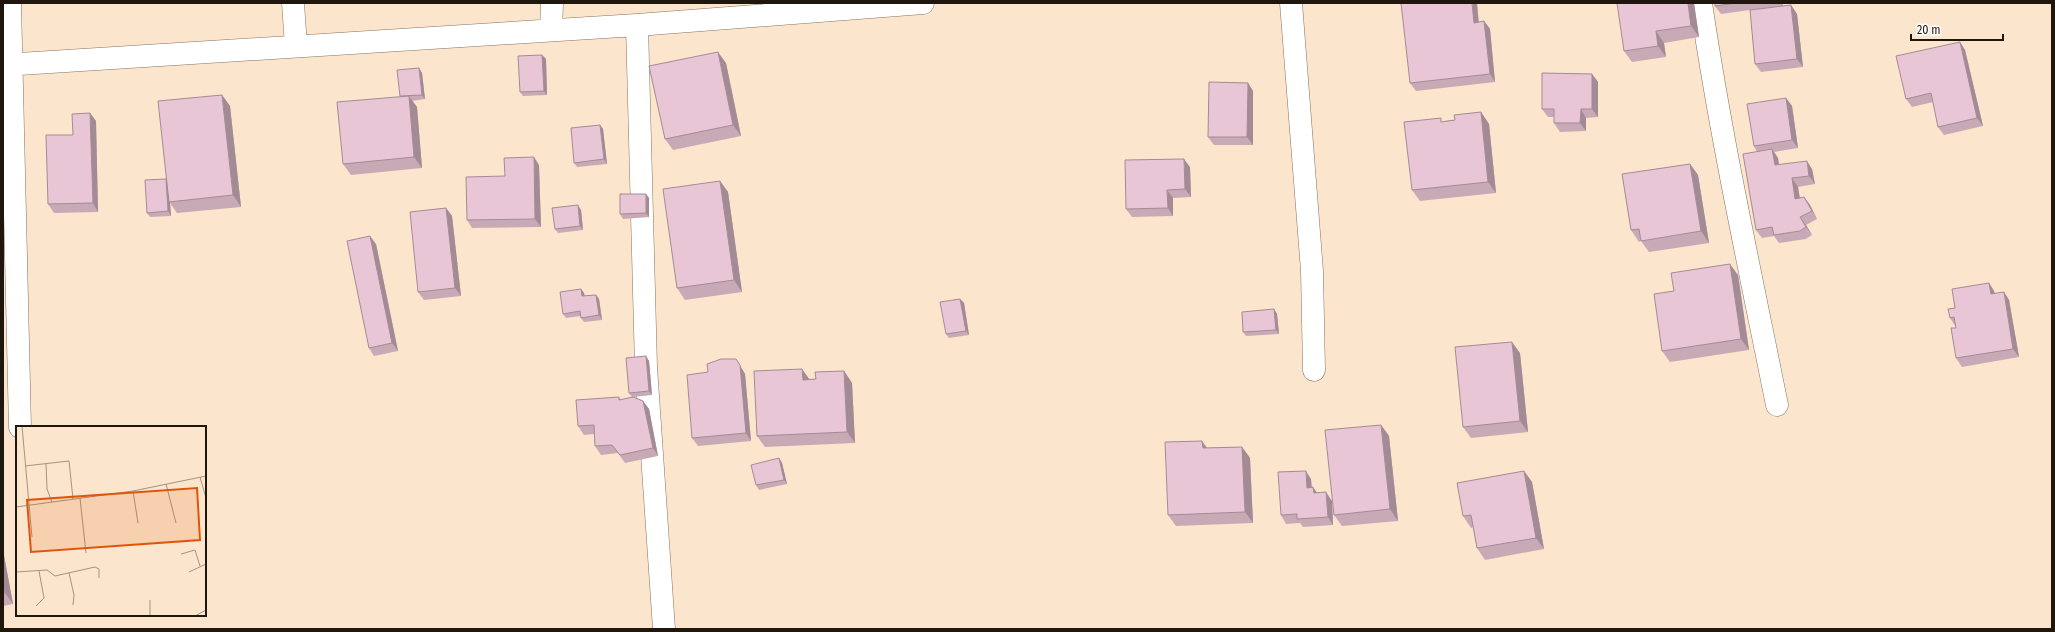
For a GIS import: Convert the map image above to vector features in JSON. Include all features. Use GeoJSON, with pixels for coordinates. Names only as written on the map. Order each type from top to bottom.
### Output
{"type":"FeatureCollection","features":[{"type":"Feature","properties":{"kind":"street"},"geometry":{"type":"LineString","coordinates":[[10,3],[7,65],[20,426]]}},
{"type":"Feature","properties":{"kind":"street"},"geometry":{"type":"LineString","coordinates":[[293,3],[296,46]]}},
{"type":"Feature","properties":{"kind":"street"},"geometry":{"type":"LineString","coordinates":[[551,30],[552,3]]}},
{"type":"Feature","properties":{"kind":"street"},"geometry":{"type":"LineString","coordinates":[[7,65],[637,25],[923,3]]}},
{"type":"Feature","properties":{"kind":"street"},"geometry":{"type":"LineString","coordinates":[[1291,3],[1312,272],[1314,370]]}},
{"type":"Feature","properties":{"kind":"street"},"geometry":{"type":"LineString","coordinates":[[1701,3],[1707,53],[1731,184],[1777,405]]}},
{"type":"Feature","properties":{"kind":"street"},"geometry":{"type":"LineString","coordinates":[[637,25],[646,367],[664,629]]}},
{"type":"Feature","properties":{"kind":"building"},"geometry":{"type":"Polygon","coordinates":[[[1401,3],[1472,3],[1474,23],[1484,21],[1490,74],[1410,83],[1401,3]]]}},
{"type":"Feature","properties":{"kind":"building"},"geometry":{"type":"Polygon","coordinates":[[[1617,3],[1688,3],[1691,26],[1656,31],[1658,46],[1624,51],[1617,3]]]}},
{"type":"Feature","properties":{"kind":"building"},"geometry":{"type":"Polygon","coordinates":[[[1715,3],[1736,3],[1715,6],[1715,3]]]}},
{"type":"Feature","properties":{"kind":"building"},"geometry":{"type":"Polygon","coordinates":[[[1791,5],[1797,59],[1755,64],[1750,10],[1791,5]]]}},
{"type":"Feature","properties":{"kind":"building"},"geometry":{"type":"Polygon","coordinates":[[[1960,42],[1977,118],[1938,127],[1931,93],[1906,99],[1896,56],[1960,42]]]}},
{"type":"Feature","properties":{"kind":"building"},"geometry":{"type":"Polygon","coordinates":[[[718,52],[733,125],[665,139],[649,66],[718,52]]]}},
{"type":"Feature","properties":{"kind":"building"},"geometry":{"type":"Polygon","coordinates":[[[542,55],[544,91],[520,92],[518,56],[542,55]]]}},
{"type":"Feature","properties":{"kind":"building"},"geometry":{"type":"Polygon","coordinates":[[[419,68],[422,95],[400,96],[397,70],[419,68]]]}},
{"type":"Feature","properties":{"kind":"building"},"geometry":{"type":"Polygon","coordinates":[[[1542,73],[1592,74],[1592,109],[1581,109],[1580,123],[1554,123],[1554,109],[1542,109],[1542,73]]]}},
{"type":"Feature","properties":{"kind":"building"},"geometry":{"type":"Polygon","coordinates":[[[1209,82],[1248,83],[1247,137],[1208,137],[1209,82]]]}},
{"type":"Feature","properties":{"kind":"building"},"geometry":{"type":"Polygon","coordinates":[[[222,95],[233,195],[169,202],[158,101],[222,95]]]}},
{"type":"Feature","properties":{"kind":"building"},"geometry":{"type":"Polygon","coordinates":[[[409,96],[414,157],[343,164],[337,102],[409,96]]]}},
{"type":"Feature","properties":{"kind":"building"},"geometry":{"type":"Polygon","coordinates":[[[1786,98],[1792,140],[1754,146],[1747,104],[1786,98]]]}},
{"type":"Feature","properties":{"kind":"building"},"geometry":{"type":"Polygon","coordinates":[[[1481,112],[1488,182],[1412,190],[1404,122],[1441,118],[1441,122],[1455,120],[1454,115],[1481,112]]]}},
{"type":"Feature","properties":{"kind":"building"},"geometry":{"type":"Polygon","coordinates":[[[90,113],[93,203],[48,204],[46,135],[73,135],[72,114],[90,113]]]}},
{"type":"Feature","properties":{"kind":"building"},"geometry":{"type":"Polygon","coordinates":[[[600,125],[604,159],[574,163],[571,128],[600,125]]]}},
{"type":"Feature","properties":{"kind":"building"},"geometry":{"type":"Polygon","coordinates":[[[1772,149],[1775,165],[1807,161],[1809,176],[1792,178],[1795,199],[1804,197],[1812,211],[1800,217],[1806,227],[1800,231],[1774,235],[1772,227],[1756,230],[1743,154],[1772,149]]]}},
{"type":"Feature","properties":{"kind":"building"},"geometry":{"type":"Polygon","coordinates":[[[534,157],[535,219],[467,220],[466,177],[505,176],[504,158],[534,157]]]}},
{"type":"Feature","properties":{"kind":"building"},"geometry":{"type":"Polygon","coordinates":[[[1184,159],[1185,189],[1167,190],[1168,208],[1126,209],[1125,160],[1184,159]]]}},
{"type":"Feature","properties":{"kind":"building"},"geometry":{"type":"Polygon","coordinates":[[[1690,164],[1701,231],[1641,241],[1639,229],[1631,230],[1622,174],[1690,164]]]}},
{"type":"Feature","properties":{"kind":"building"},"geometry":{"type":"Polygon","coordinates":[[[166,179],[168,211],[147,213],[145,180],[166,179]]]}},
{"type":"Feature","properties":{"kind":"building"},"geometry":{"type":"Polygon","coordinates":[[[720,181],[734,280],[677,288],[663,189],[720,181]]]}},
{"type":"Feature","properties":{"kind":"building"},"geometry":{"type":"Polygon","coordinates":[[[620,194],[646,194],[646,213],[620,214],[620,194]]]}},
{"type":"Feature","properties":{"kind":"building"},"geometry":{"type":"Polygon","coordinates":[[[578,205],[580,226],[555,229],[552,208],[578,205]]]}},
{"type":"Feature","properties":{"kind":"building"},"geometry":{"type":"Polygon","coordinates":[[[446,208],[455,288],[418,292],[410,212],[446,208]]]}},
{"type":"Feature","properties":{"kind":"building"},"geometry":{"type":"Polygon","coordinates":[[[370,236],[392,343],[369,348],[347,241],[370,236]]]}},
{"type":"Feature","properties":{"kind":"building"},"geometry":{"type":"Polygon","coordinates":[[[1730,264],[1741,339],[1662,351],[1654,294],[1674,291],[1671,273],[1730,264]]]}},
{"type":"Feature","properties":{"kind":"building"},"geometry":{"type":"Polygon","coordinates":[[[1989,283],[1991,294],[2004,292],[2013,349],[1956,358],[1951,328],[1956,328],[1954,317],[1950,318],[1948,309],[1955,308],[1952,289],[1989,283]]]}},
{"type":"Feature","properties":{"kind":"building"},"geometry":{"type":"Polygon","coordinates":[[[581,289],[582,296],[596,295],[599,315],[581,318],[580,311],[563,314],[560,292],[581,289]]]}},
{"type":"Feature","properties":{"kind":"building"},"geometry":{"type":"Polygon","coordinates":[[[960,299],[966,331],[946,334],[940,302],[960,299]]]}},
{"type":"Feature","properties":{"kind":"building"},"geometry":{"type":"Polygon","coordinates":[[[1274,309],[1276,330],[1243,332],[1242,312],[1274,309]]]}},
{"type":"Feature","properties":{"kind":"building"},"geometry":{"type":"Polygon","coordinates":[[[1512,342],[1520,421],[1463,427],[1455,347],[1512,342]]]}},
{"type":"Feature","properties":{"kind":"building"},"geometry":{"type":"Polygon","coordinates":[[[646,356],[649,391],[629,393],[626,358],[646,356]]]}},
{"type":"Feature","properties":{"kind":"building"},"geometry":{"type":"Polygon","coordinates":[[[721,359],[736,359],[740,365],[746,433],[692,438],[687,375],[708,372],[707,364],[721,359]]]}},
{"type":"Feature","properties":{"kind":"building"},"geometry":{"type":"Polygon","coordinates":[[[802,369],[803,380],[816,379],[815,372],[844,371],[847,432],[757,436],[754,371],[802,369]]]}},
{"type":"Feature","properties":{"kind":"building"},"geometry":{"type":"Polygon","coordinates":[[[619,397],[619,400],[633,397],[643,401],[653,448],[620,455],[612,445],[595,446],[594,425],[578,426],[576,400],[619,397]]]}},
{"type":"Feature","properties":{"kind":"building"},"geometry":{"type":"Polygon","coordinates":[[[1381,425],[1390,509],[1334,515],[1325,430],[1381,425]]]}},
{"type":"Feature","properties":{"kind":"building"},"geometry":{"type":"Polygon","coordinates":[[[1202,441],[1203,448],[1242,447],[1245,512],[1168,515],[1165,442],[1202,441]]]}},
{"type":"Feature","properties":{"kind":"building"},"geometry":{"type":"Polygon","coordinates":[[[779,458],[784,480],[756,485],[751,465],[779,458]]]}},
{"type":"Feature","properties":{"kind":"building"},"geometry":{"type":"Polygon","coordinates":[[[1306,471],[1307,488],[1313,487],[1314,493],[1326,492],[1328,517],[1297,519],[1297,514],[1281,515],[1278,472],[1306,471]]]}},
{"type":"Feature","properties":{"kind":"building"},"geometry":{"type":"Polygon","coordinates":[[[1524,471],[1536,538],[1477,548],[1471,515],[1463,516],[1457,483],[1524,471]]]}}]}
